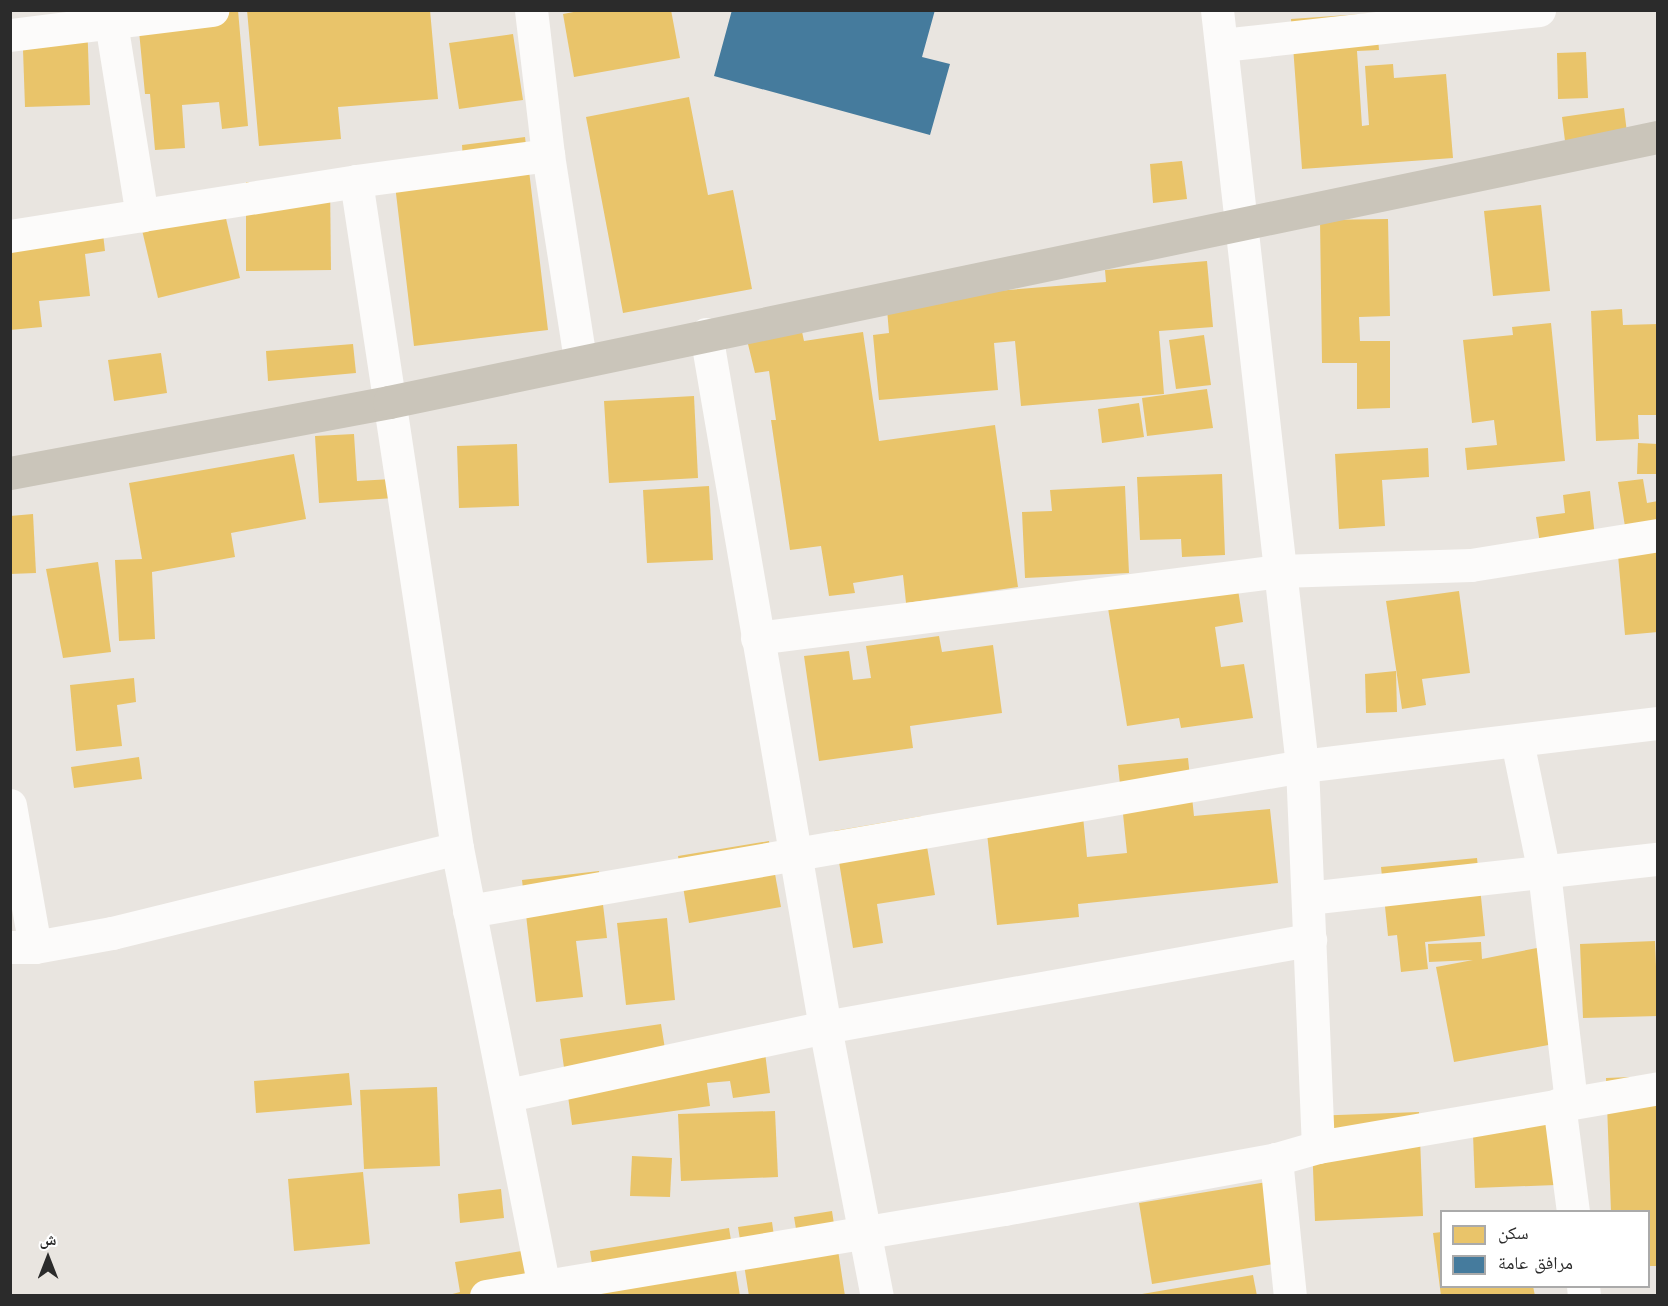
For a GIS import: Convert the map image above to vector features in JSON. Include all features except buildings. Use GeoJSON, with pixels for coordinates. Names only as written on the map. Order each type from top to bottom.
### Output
{"type":"FeatureCollection","features":[{"type":"Feature","properties":{"kind":"main road"},"geometry":{"type":"LineString","coordinates":[[10,473],[389,402],[580,360],[1658,137]]}},
{"type":"Feature","properties":{"kind":"street"},"geometry":{"type":"LineString","coordinates":[[10,35],[110,17],[212,10]]}},
{"type":"Feature","properties":{"kind":"street"},"geometry":{"type":"LineString","coordinates":[[531,10],[548,155],[580,360]]}},
{"type":"Feature","properties":{"kind":"street"},"geometry":{"type":"LineString","coordinates":[[1217,10],[1302,766],[1318,1147]]}},
{"type":"Feature","properties":{"kind":"street"},"geometry":{"type":"LineString","coordinates":[[1222,45],[1539,10]]}},
{"type":"Feature","properties":{"kind":"street"},"geometry":{"type":"LineString","coordinates":[[110,17],[142,216]]}},
{"type":"Feature","properties":{"kind":"street"},"geometry":{"type":"LineString","coordinates":[[10,236],[356,181],[548,155]]}},
{"type":"Feature","properties":{"kind":"street"},"geometry":{"type":"LineString","coordinates":[[356,181],[457,848],[508,1095],[545,1291]]}},
{"type":"Feature","properties":{"kind":"street"},"geometry":{"type":"LineString","coordinates":[[706,334],[757,638],[798,855],[825,1027],[878,1296]]}},
{"type":"Feature","properties":{"kind":"street"},"geometry":{"type":"LineString","coordinates":[[757,638],[1279,571],[1471,565],[1658,535]]}},
{"type":"Feature","properties":{"kind":"street"},"geometry":{"type":"LineString","coordinates":[[469,911],[1302,766],[1658,723]]}},
{"type":"Feature","properties":{"kind":"street"},"geometry":{"type":"LineString","coordinates":[[1517,741],[1544,872],[1573,1210]]}},
{"type":"Feature","properties":{"kind":"street"},"geometry":{"type":"LineString","coordinates":[[10,805],[23,947],[112,933],[457,848]]}},
{"type":"Feature","properties":{"kind":"street"},"geometry":{"type":"LineString","coordinates":[[1308,898],[1658,859]]}},
{"type":"Feature","properties":{"kind":"street"},"geometry":{"type":"LineString","coordinates":[[508,1095],[825,1027],[1310,940]]}},
{"type":"Feature","properties":{"kind":"street"},"geometry":{"type":"LineString","coordinates":[[486,1296],[545,1291],[1276,1159],[1318,1147],[1565,1102],[1658,1088]]}},
{"type":"Feature","properties":{"kind":"street"},"geometry":{"type":"LineString","coordinates":[[1276,1159],[1290,1296]]}}]}
